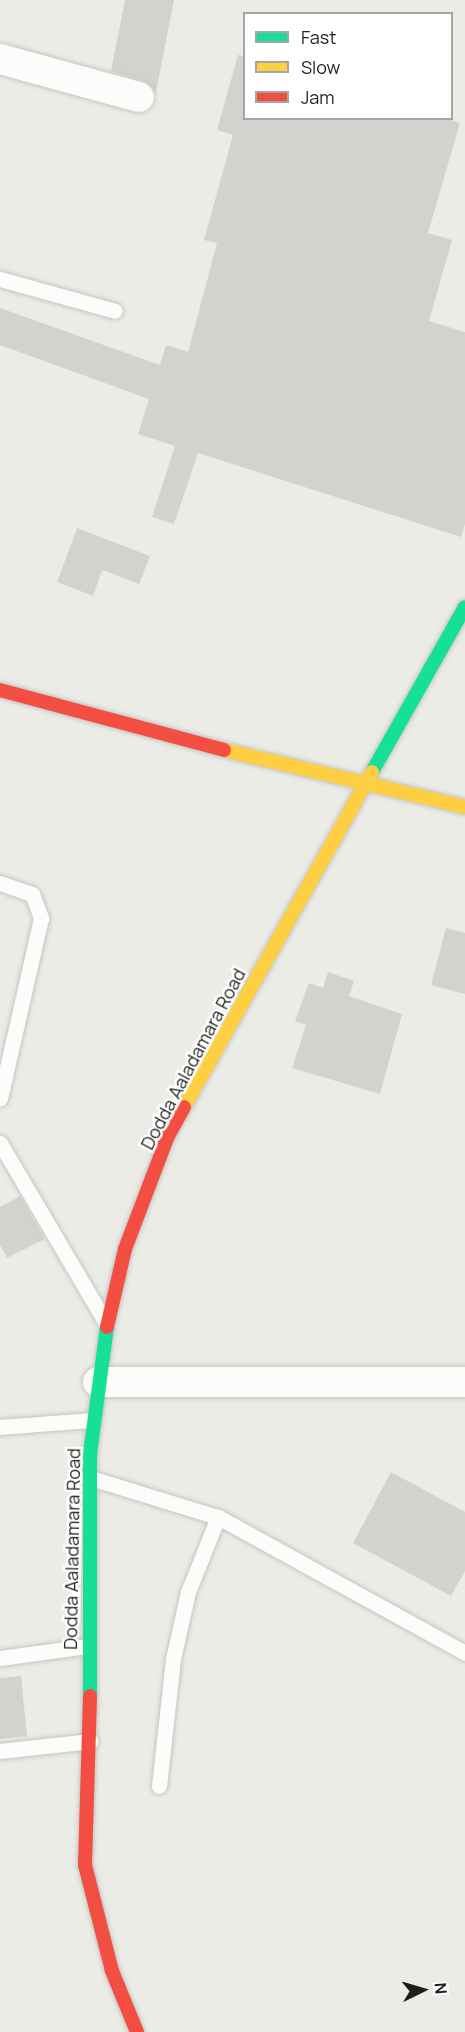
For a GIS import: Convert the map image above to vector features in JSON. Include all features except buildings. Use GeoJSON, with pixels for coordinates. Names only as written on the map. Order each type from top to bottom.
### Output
{"type":"FeatureCollection","features":[{"type":"Feature","properties":{"kind":"main road","name":"Dodda Aaladamara Road"},"geometry":{"type":"LineString","coordinates":[[137,2032],[112,1971],[85,1864],[90,1741],[88,1646],[92,1420],[107,1325],[125,1249],[168,1136],[465,607]]}},
{"type":"Feature","properties":{"kind":"main road"},"geometry":{"type":"LineString","coordinates":[[0,690],[141,730],[465,807]]}},
{"type":"Feature","properties":{"kind":"street"},"geometry":{"type":"LineString","coordinates":[[0,59],[139,97]]}},
{"type":"Feature","properties":{"kind":"street"},"geometry":{"type":"LineString","coordinates":[[98,1382],[465,1382]]}},
{"type":"Feature","properties":{"kind":"lane"},"geometry":{"type":"LineString","coordinates":[[0,279],[115,311]]}},
{"type":"Feature","properties":{"kind":"lane"},"geometry":{"type":"LineString","coordinates":[[0,883],[32,894],[41,918],[0,1098]]}},
{"type":"Feature","properties":{"kind":"lane"},"geometry":{"type":"LineString","coordinates":[[0,1143],[107,1325]]}},
{"type":"Feature","properties":{"kind":"lane"},"geometry":{"type":"LineString","coordinates":[[0,1427],[92,1420]]}},
{"type":"Feature","properties":{"kind":"lane"},"geometry":{"type":"LineString","coordinates":[[91,1478],[218,1517],[465,1653]]}},
{"type":"Feature","properties":{"kind":"lane"},"geometry":{"type":"LineString","coordinates":[[159,1786],[173,1659],[188,1592],[218,1517]]}},
{"type":"Feature","properties":{"kind":"lane"},"geometry":{"type":"LineString","coordinates":[[0,1658],[88,1646]]}},
{"type":"Feature","properties":{"kind":"lane"},"geometry":{"type":"LineString","coordinates":[[0,1750],[90,1741]]}},
{"type":"Feature","properties":{"kind":"traffic: fast"},"geometry":{"type":"LineString","coordinates":[[372,772],[465,607]]}},
{"type":"Feature","properties":{"kind":"traffic: fast"},"geometry":{"type":"LineString","coordinates":[[90,1696],[90,1454],[107,1327]]}},
{"type":"Feature","properties":{"kind":"traffic: slow"},"geometry":{"type":"LineString","coordinates":[[224,750],[465,807]]}},
{"type":"Feature","properties":{"kind":"traffic: slow"},"geometry":{"type":"LineString","coordinates":[[184,1107],[372,772]]}},
{"type":"Feature","properties":{"kind":"traffic: jam"},"geometry":{"type":"LineString","coordinates":[[0,690],[224,750]]}},
{"type":"Feature","properties":{"kind":"traffic: jam"},"geometry":{"type":"LineString","coordinates":[[107,1327],[125,1249],[168,1136],[184,1107]]}},
{"type":"Feature","properties":{"kind":"traffic: jam"},"geometry":{"type":"LineString","coordinates":[[90,1696],[85,1865],[112,1971],[137,2032]]}}]}
